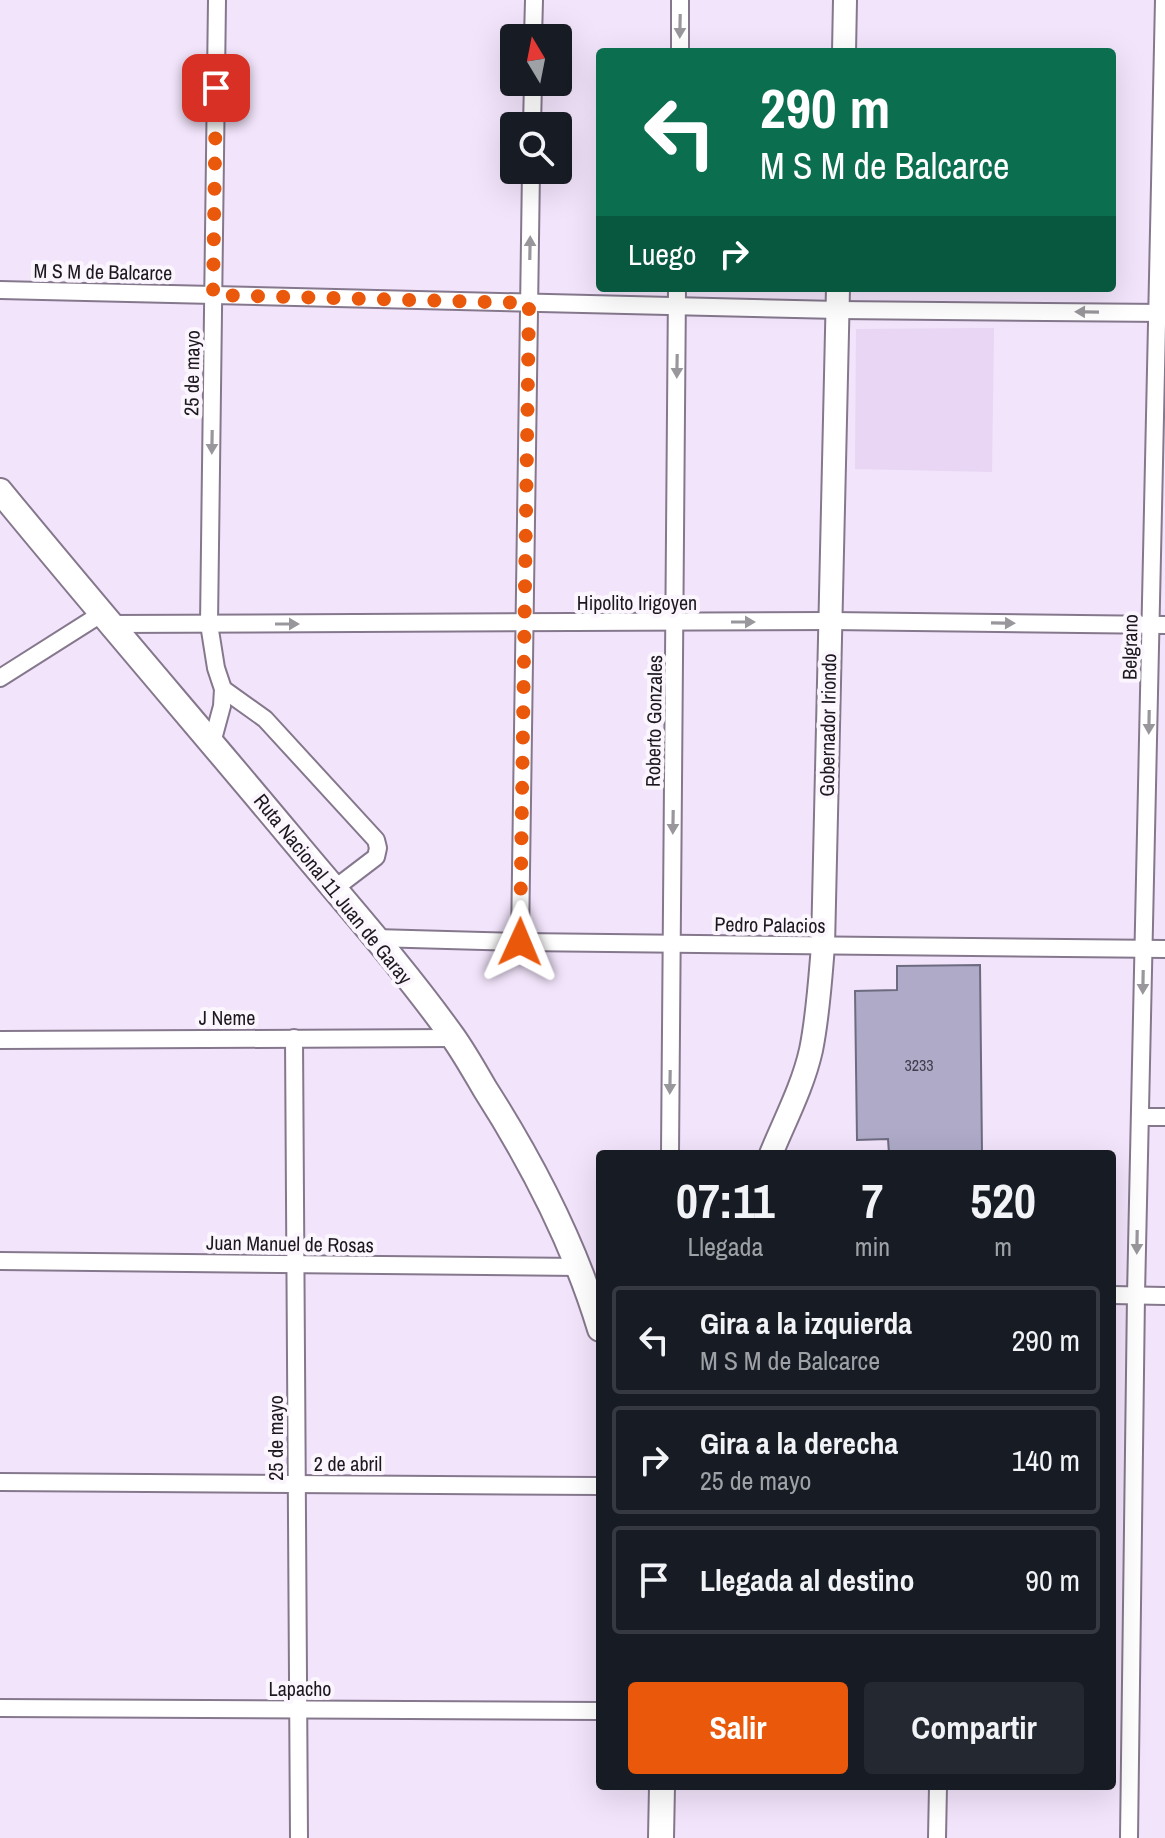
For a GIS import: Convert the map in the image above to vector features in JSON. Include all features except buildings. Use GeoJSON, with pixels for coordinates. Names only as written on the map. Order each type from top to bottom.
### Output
{"type":"FeatureCollection","features":[{"type":"Feature","properties":{"kind":"highway","name":"Ruta Nacional 11 Juan de Garay"},"geometry":{"type":"LineString","coordinates":[[0,491],[375,938],[453,1038],[514,1133],[589,1281],[596,1312]]}},
{"type":"Feature","properties":{"kind":"highway"},"geometry":{"type":"LineString","coordinates":[[661,1838],[662,1790]]}},
{"type":"Feature","properties":{"kind":"main road"},"geometry":{"type":"LineString","coordinates":[[844,48],[845,0]]}},
{"type":"Feature","properties":{"kind":"main road","name":"Gobernador Iriondo"},"geometry":{"type":"LineString","coordinates":[[773,1150],[811,1052],[823,946],[838,299]]}},
{"type":"Feature","properties":{"kind":"street","name":"25 de mayo"},"geometry":{"type":"LineString","coordinates":[[212,743],[222,706],[223,689],[216,668],[209,624],[217,0]]}},
{"type":"Feature","properties":{"kind":"street"},"geometry":{"type":"LineString","coordinates":[[533,24],[534,0]]}},
{"type":"Feature","properties":{"kind":"street"},"geometry":{"type":"LineString","coordinates":[[680,0],[680,48]]}},
{"type":"Feature","properties":{"kind":"street","name":"Belgrano"},"geometry":{"type":"LineString","coordinates":[[1129,1838],[1144,949],[1158,625],[1164,0]]}},
{"type":"Feature","properties":{"kind":"street"},"geometry":{"type":"LineString","coordinates":[[520,942],[531,184]]}},
{"type":"Feature","properties":{"kind":"street","name":"M S M de Balcarce"},"geometry":{"type":"LineString","coordinates":[[0,290],[677,307],[838,299],[1161,313]]}},
{"type":"Feature","properties":{"kind":"street","name":"Roberto Gonzales"},"geometry":{"type":"LineString","coordinates":[[670,1150],[677,292]]}},
{"type":"Feature","properties":{"kind":"street"},"geometry":{"type":"LineString","coordinates":[[0,678],[106,619]]}},
{"type":"Feature","properties":{"kind":"street","name":"Hipolito Irigoyen"},"geometry":{"type":"LineString","coordinates":[[106,619],[209,624],[831,621],[1158,625]]}},
{"type":"Feature","properties":{"kind":"street"},"geometry":{"type":"LineString","coordinates":[[223,689],[265,719],[376,840],[376,857],[334,889]]}},
{"type":"Feature","properties":{"kind":"street","name":"Pedro Palacios"},"geometry":{"type":"LineString","coordinates":[[375,938],[1165,949]]}},
{"type":"Feature","properties":{"kind":"street","name":"25 de mayo"},"geometry":{"type":"LineString","coordinates":[[294,1038],[299,1838]]}},
{"type":"Feature","properties":{"kind":"street","name":"J Neme"},"geometry":{"type":"LineString","coordinates":[[0,1040],[453,1038]]}},
{"type":"Feature","properties":{"kind":"street"},"geometry":{"type":"LineString","coordinates":[[1140,1117],[1165,1117]]}},
{"type":"Feature","properties":{"kind":"street","name":"Juan Manuel de Rosas"},"geometry":{"type":"LineString","coordinates":[[0,1261],[296,1264],[589,1281]]}},
{"type":"Feature","properties":{"kind":"street"},"geometry":{"type":"LineString","coordinates":[[1116,1295],[1165,1296]]}},
{"type":"Feature","properties":{"kind":"street","name":"2 de abril"},"geometry":{"type":"LineString","coordinates":[[0,1482],[596,1486]]}},
{"type":"Feature","properties":{"kind":"street","name":"Lapacho"},"geometry":{"type":"LineString","coordinates":[[0,1708],[596,1711]]}},
{"type":"Feature","properties":{"kind":"street"},"geometry":{"type":"LineString","coordinates":[[937,1838],[938,1790]]}},
{"type":"Feature","properties":{"kind":"shaded area"},"geometry":{"type":"Polygon","coordinates":[[[994,328],[992,472],[855,469],[856,329],[994,328]]]}},
{"type":"Feature","properties":{"kind":"route"},"geometry":{"type":"LineString","coordinates":[[216,88],[213,295],[529,303],[520,942]]}}]}
